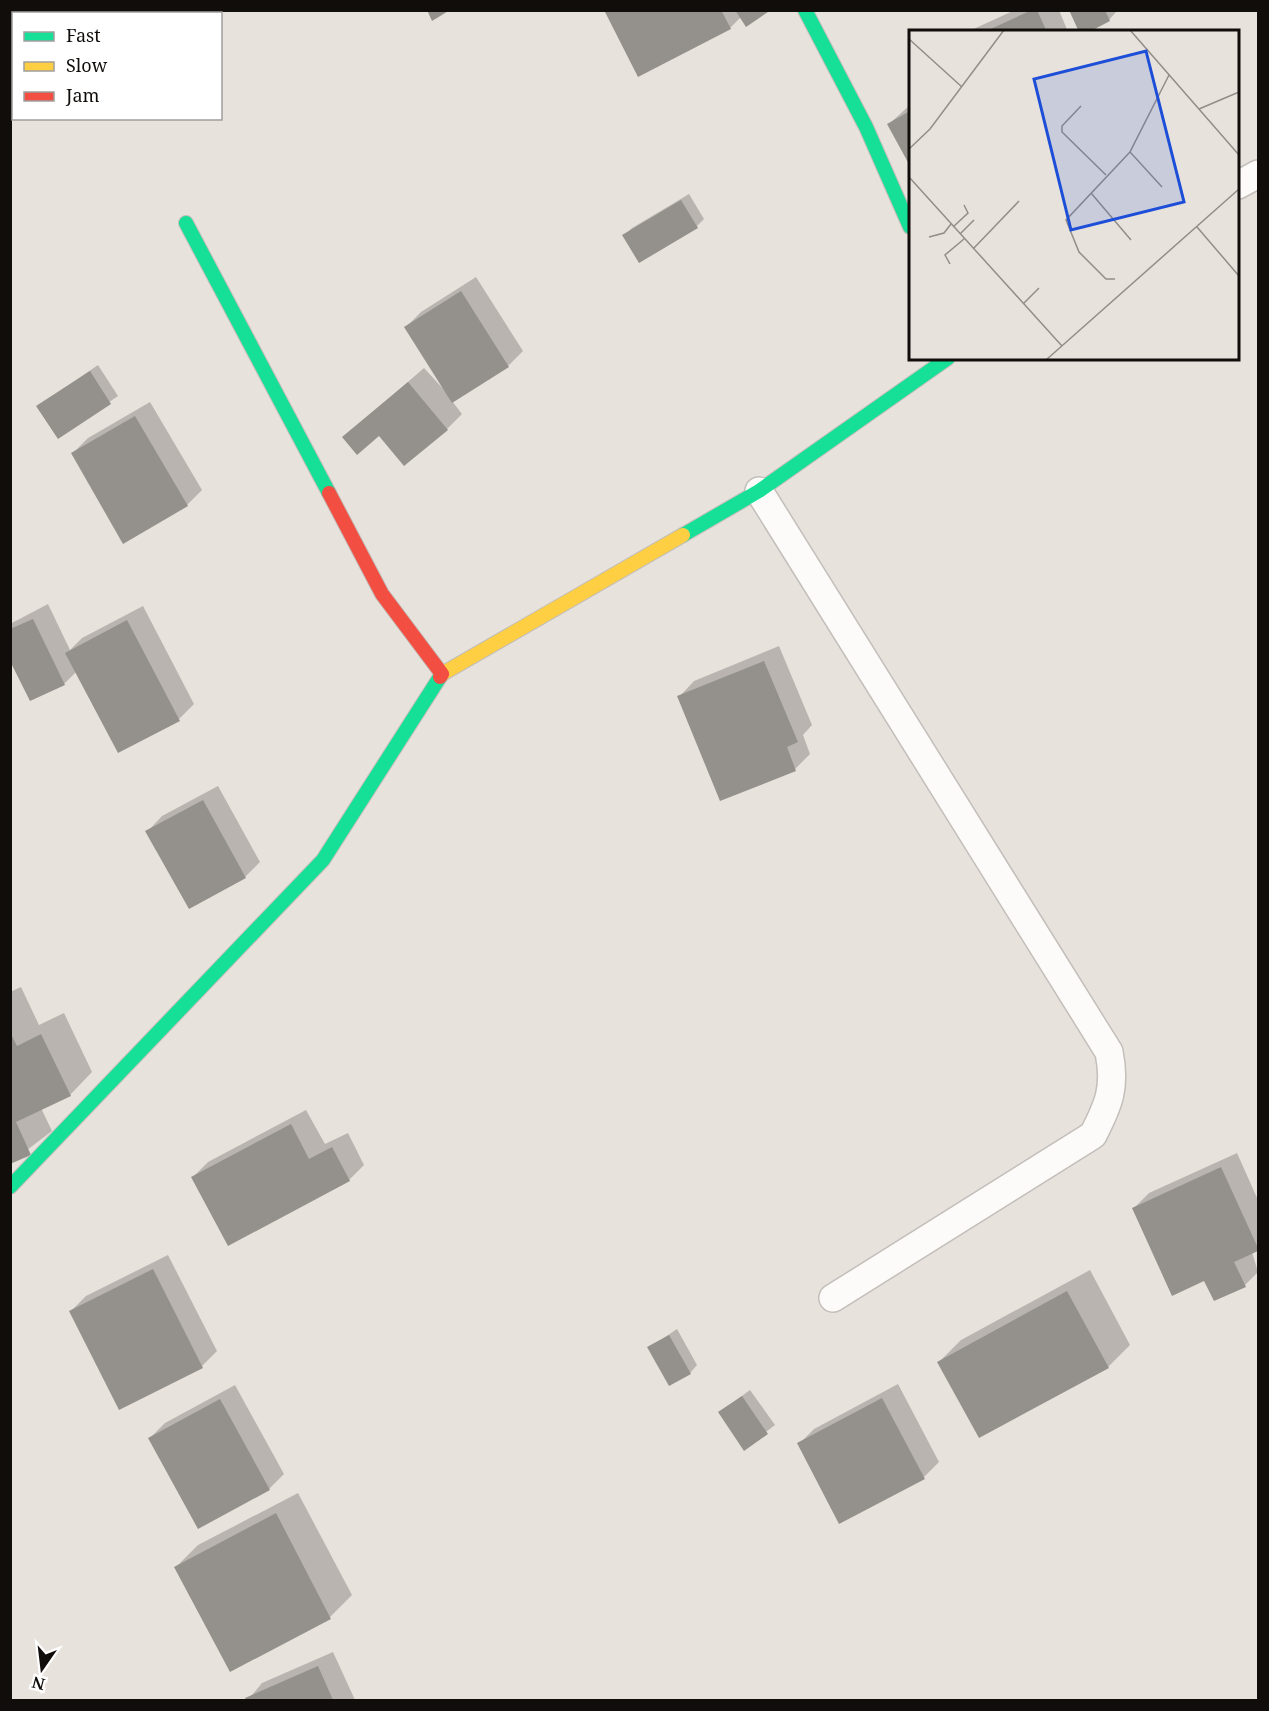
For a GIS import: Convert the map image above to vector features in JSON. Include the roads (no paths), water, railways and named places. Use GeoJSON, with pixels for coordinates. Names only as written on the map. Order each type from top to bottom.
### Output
{"type":"FeatureCollection","features":[{"type":"Feature","properties":{"kind":"street"},"geometry":{"type":"LineString","coordinates":[[805,10],[866,127],[909,225]]}},
{"type":"Feature","properties":{"kind":"street"},"geometry":{"type":"LineString","coordinates":[[186,223],[382,594],[442,674]]}},
{"type":"Feature","properties":{"kind":"street"},"geometry":{"type":"LineString","coordinates":[[10,1187],[323,860],[442,674],[759,491],[945,360]]}},
{"type":"Feature","properties":{"kind":"lane"},"geometry":{"type":"LineString","coordinates":[[1239,184],[1258,174]]}},
{"type":"Feature","properties":{"kind":"lane"},"geometry":{"type":"LineString","coordinates":[[759,491],[1109,1052],[1113,1074],[1109,1104],[1093,1135],[833,1298]]}}]}
